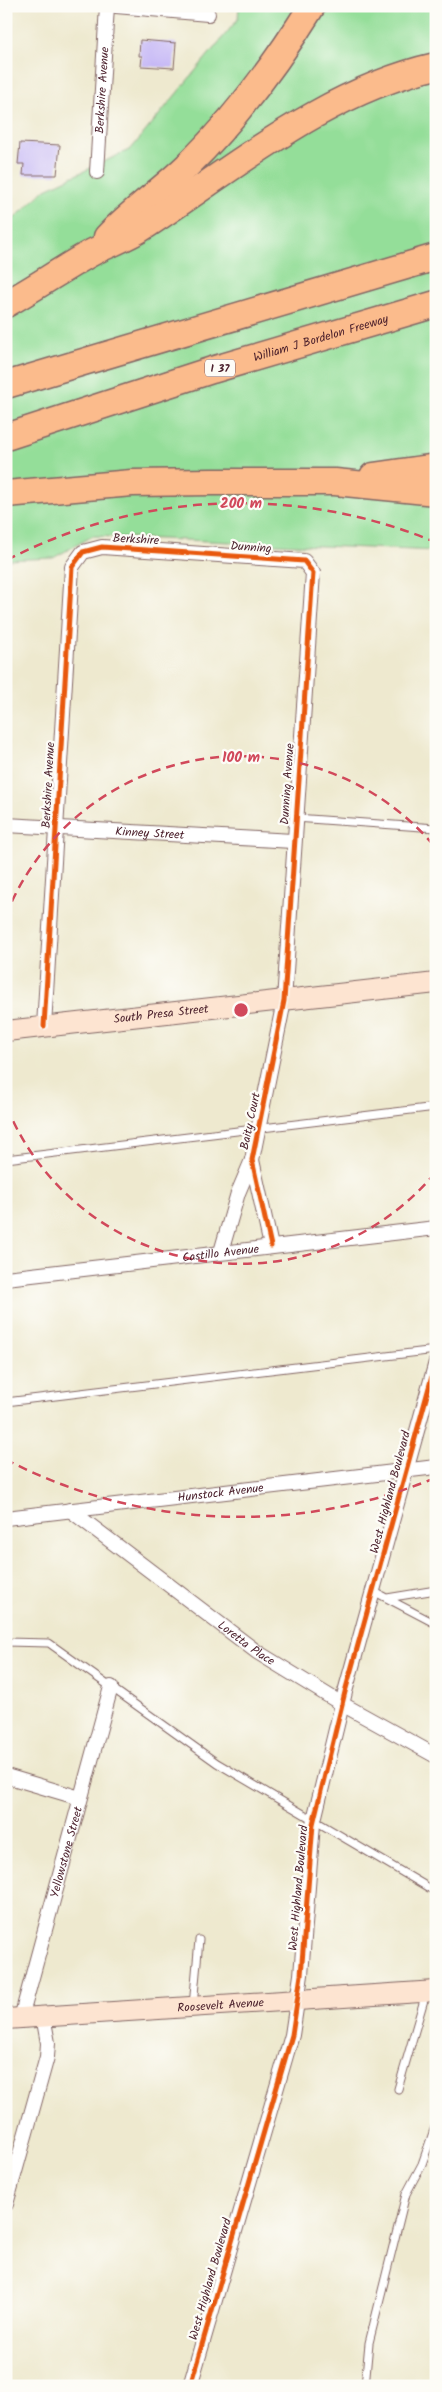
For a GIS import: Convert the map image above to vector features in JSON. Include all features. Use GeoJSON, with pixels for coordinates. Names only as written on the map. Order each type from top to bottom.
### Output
{"type":"FeatureCollection","features":[{"type":"Feature","properties":{"kind":"highway"},"geometry":{"type":"LineString","coordinates":[[90,254],[119,223],[170,182],[208,144],[264,77],[312,6]]}},
{"type":"Feature","properties":{"kind":"highway"},"geometry":{"type":"LineString","coordinates":[[6,304],[90,254],[142,228],[262,147],[340,100],[389,80],[436,66]]}},
{"type":"Feature","properties":{"kind":"highway"},"geometry":{"type":"LineString","coordinates":[[6,385],[436,257]]}},
{"type":"Feature","properties":{"kind":"highway","name":"William J Bordelon Freeway"},"geometry":{"type":"LineString","coordinates":[[6,437],[212,370],[436,304]]}},
{"type":"Feature","properties":{"kind":"highway"},"geometry":{"type":"LineString","coordinates":[[335,482],[436,466]]}},
{"type":"Feature","properties":{"kind":"highway"},"geometry":{"type":"LineString","coordinates":[[6,494],[132,483],[335,482],[436,492]]}},
{"type":"Feature","properties":{"kind":"main road","name":"South Presa Street"},"geometry":{"type":"LineString","coordinates":[[6,1031],[436,983]]}},
{"type":"Feature","properties":{"kind":"main road","name":"Roosevelt Avenue"},"geometry":{"type":"LineString","coordinates":[[14,2018],[431,1991]]}},
{"type":"Feature","properties":{"kind":"street","name":"Berkshire Avenue"},"geometry":{"type":"LineString","coordinates":[[97,172],[107,6]]}},
{"type":"Feature","properties":{"kind":"street"},"geometry":{"type":"LineString","coordinates":[[116,6],[208,14]]}},
{"type":"Feature","properties":{"kind":"street","name":"Berkshire"},"geometry":{"type":"LineString","coordinates":[[87,551],[102,547],[185,552]]}},
{"type":"Feature","properties":{"kind":"street","name":"Berkshire Avenue"},"geometry":{"type":"LineString","coordinates":[[44,1026],[70,581],[72,567],[77,559],[87,551]]}},
{"type":"Feature","properties":{"kind":"street","name":"Dunning"},"geometry":{"type":"LineString","coordinates":[[185,552],[304,561],[312,570]]}},
{"type":"Feature","properties":{"kind":"street","name":"Dunning Avenue"},"geometry":{"type":"LineString","coordinates":[[284,1001],[312,570]]}},
{"type":"Feature","properties":{"kind":"street","name":"Kinney Street"},"geometry":{"type":"LineString","coordinates":[[6,825],[293,841]]}},
{"type":"Feature","properties":{"kind":"street","name":"Baity Court"},"geometry":{"type":"LineString","coordinates":[[221,1252],[238,1192],[252,1160],[284,1001]]}},
{"type":"Feature","properties":{"kind":"street","name":"Baity Court"},"geometry":{"type":"LineString","coordinates":[[252,1160],[271,1246]]}},
{"type":"Feature","properties":{"kind":"street","name":"Castillo Avenue"},"geometry":{"type":"LineString","coordinates":[[6,1278],[436,1228]]}},
{"type":"Feature","properties":{"kind":"street","name":"West Highland Boulevard"},"geometry":{"type":"LineString","coordinates":[[190,2386],[292,2035],[314,1819],[342,1704],[436,1362]]}},
{"type":"Feature","properties":{"kind":"street","name":"Hunstock Avenue"},"geometry":{"type":"LineString","coordinates":[[6,1518],[436,1467]]}},
{"type":"Feature","properties":{"kind":"street","name":"Loretta Place"},"geometry":{"type":"LineString","coordinates":[[70,1510],[257,1652],[342,1704],[436,1756]]}},
{"type":"Feature","properties":{"kind":"street","name":"Yellowstone Street"},"geometry":{"type":"LineString","coordinates":[[14,2018],[111,1687]]}},
{"type":"Feature","properties":{"kind":"street"},"geometry":{"type":"LineString","coordinates":[[6,1776],[80,1798]]}},
{"type":"Feature","properties":{"kind":"street"},"geometry":{"type":"LineString","coordinates":[[6,2204],[47,2057],[48,2043],[43,2016]]}},
{"type":"Feature","properties":{"kind":"lane"},"geometry":{"type":"LineString","coordinates":[[295,818],[436,828]]}},
{"type":"Feature","properties":{"kind":"lane"},"geometry":{"type":"LineString","coordinates":[[6,1159],[436,1107]]}},
{"type":"Feature","properties":{"kind":"lane"},"geometry":{"type":"LineString","coordinates":[[6,1402],[436,1350]]}},
{"type":"Feature","properties":{"kind":"lane"},"geometry":{"type":"LineString","coordinates":[[387,1598],[436,1590]]}},
{"type":"Feature","properties":{"kind":"lane"},"geometry":{"type":"LineString","coordinates":[[373,1591],[436,1624]]}},
{"type":"Feature","properties":{"kind":"lane"},"geometry":{"type":"LineString","coordinates":[[6,1642],[49,1643],[217,1763],[436,1892]]}},
{"type":"Feature","properties":{"kind":"lane"},"geometry":{"type":"LineString","coordinates":[[193,2006],[199,1940]]}},
{"type":"Feature","properties":{"kind":"lane"},"geometry":{"type":"LineString","coordinates":[[398,2089],[431,1991]]}},
{"type":"Feature","properties":{"kind":"lane"},"geometry":{"type":"LineString","coordinates":[[365,2386],[369,2343],[406,2194],[422,2164],[436,2124]]}},
{"type":"Feature","properties":{"kind":"green space"},"geometry":{"type":"Polygon","coordinates":[[[239,6],[436,6],[436,551],[93,536],[53,558],[6,560],[6,226],[46,189],[131,149],[238,19],[239,6]]]}},
{"type":"Feature","properties":{"kind":"building"},"geometry":{"type":"Polygon","coordinates":[[[140,40],[176,43],[174,68],[141,66],[142,56],[139,56],[140,40]]]}},
{"type":"Feature","properties":{"kind":"building"},"geometry":{"type":"Polygon","coordinates":[[[20,143],[60,145],[57,175],[23,175],[24,164],[18,164],[20,143]]]}},
{"type":"Feature","properties":{"kind":"cycle path"},"geometry":{"type":"LineString","coordinates":[[44,1026],[72,567],[83,552],[102,547],[304,561],[313,573],[284,1001],[252,1160],[271,1246]]}},
{"type":"Feature","properties":{"kind":"cycle path"},"geometry":{"type":"LineString","coordinates":[[190,2386],[292,2035],[301,1975],[313,1824],[345,1692],[436,1362]]}}]}
